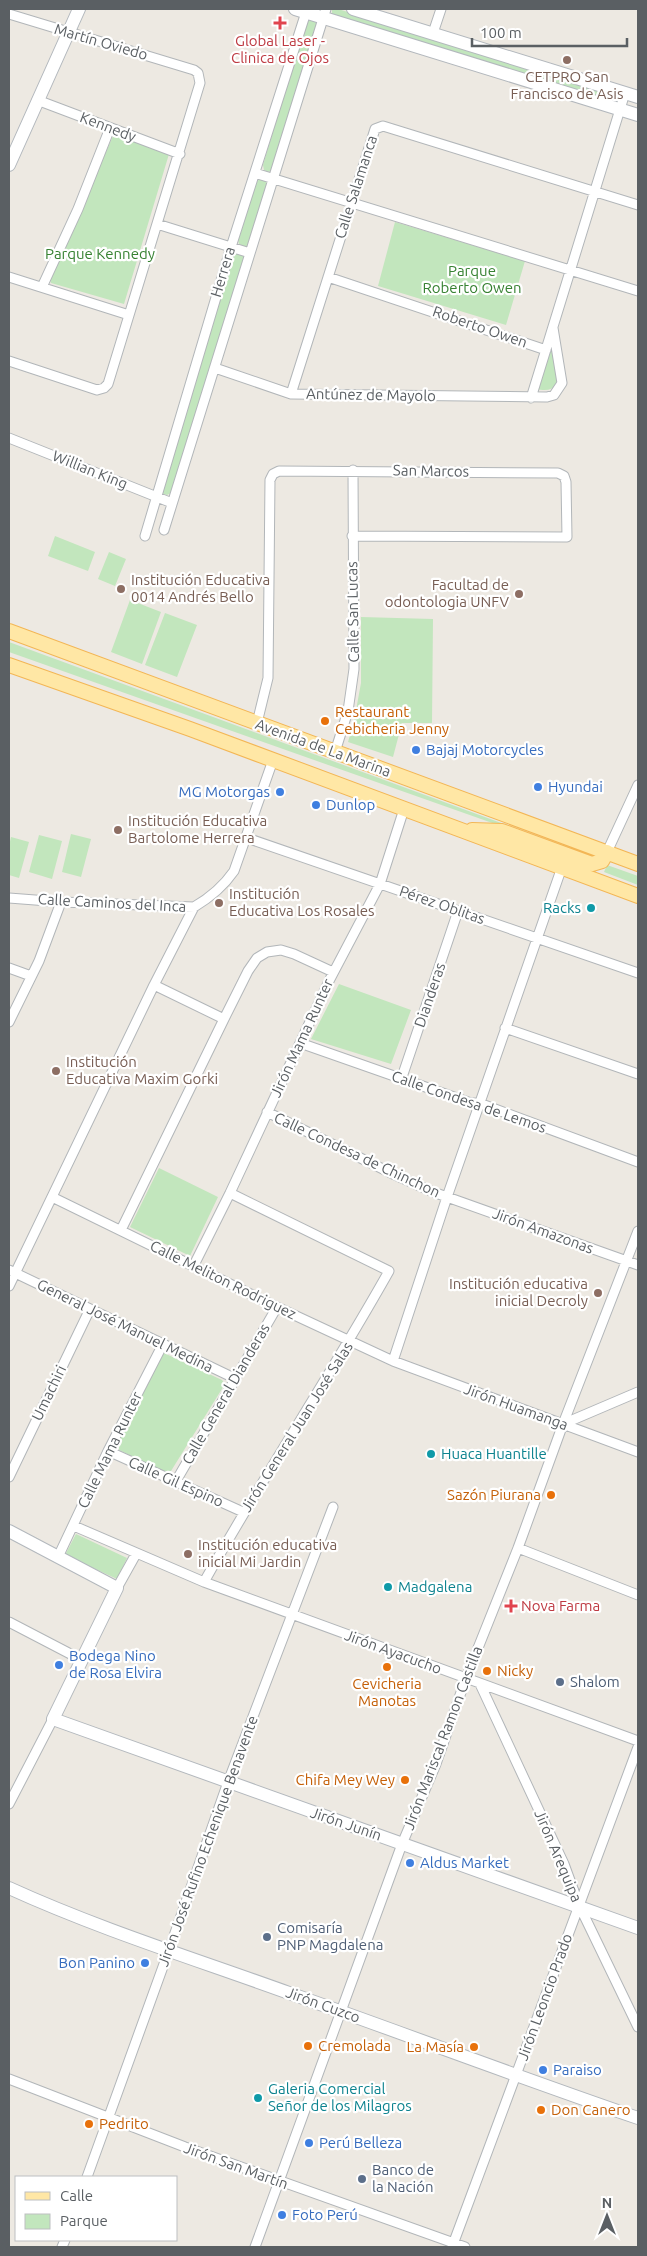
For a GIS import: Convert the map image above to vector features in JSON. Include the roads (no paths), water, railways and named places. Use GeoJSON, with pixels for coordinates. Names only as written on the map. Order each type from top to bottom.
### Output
{"type":"FeatureCollection","features":[{"type":"Feature","properties":{"kind":"main road","name":"Avenida de La Marina"},"geometry":{"type":"LineString","coordinates":[[9,630],[638,864]]}},
{"type":"Feature","properties":{"kind":"main road","name":"Avenida de La Marina"},"geometry":{"type":"LineString","coordinates":[[9,665],[273,760],[638,896]]}},
{"type":"Feature","properties":{"kind":"main road"},"geometry":{"type":"LineString","coordinates":[[461,830],[502,831],[592,864],[602,861],[607,852]]}},
{"type":"Feature","properties":{"kind":"street"},"geometry":{"type":"LineString","coordinates":[[9,165],[79,9]]}},
{"type":"Feature","properties":{"kind":"street"},"geometry":{"type":"LineString","coordinates":[[353,9],[638,97]]}},
{"type":"Feature","properties":{"kind":"street"},"geometry":{"type":"LineString","coordinates":[[433,33],[441,9]]}},
{"type":"Feature","properties":{"kind":"street"},"geometry":{"type":"LineString","coordinates":[[303,10],[324,13],[638,115]]}},
{"type":"Feature","properties":{"kind":"street","name":"Herrera"},"geometry":{"type":"LineString","coordinates":[[144,536],[303,10]]}},
{"type":"Feature","properties":{"kind":"street","name":"Herrera"},"geometry":{"type":"LineString","coordinates":[[164,530],[324,13]]}},
{"type":"Feature","properties":{"kind":"street","name":"Martín Oviedo"},"geometry":{"type":"LineString","coordinates":[[9,14],[194,70],[199,76],[200,85],[180,154]]}},
{"type":"Feature","properties":{"kind":"street","name":"Antúnez de Mayolo"},"geometry":{"type":"LineString","coordinates":[[531,398],[625,93]]}},
{"type":"Feature","properties":{"kind":"street","name":"Kennedy"},"geometry":{"type":"LineString","coordinates":[[37,100],[180,154]]}},
{"type":"Feature","properties":{"kind":"street","name":"Calle Salamanca"},"geometry":{"type":"LineString","coordinates":[[291,394],[350,202],[371,136],[375,129],[383,126],[638,205]]}},
{"type":"Feature","properties":{"kind":"street"},"geometry":{"type":"LineString","coordinates":[[42,287],[78,209],[110,128]]}},
{"type":"Feature","properties":{"kind":"street"},"geometry":{"type":"LineString","coordinates":[[9,361],[100,390],[108,384],[180,154]]}},
{"type":"Feature","properties":{"kind":"street"},"geometry":{"type":"LineString","coordinates":[[255,172],[638,291]]}},
{"type":"Feature","properties":{"kind":"street"},"geometry":{"type":"LineString","coordinates":[[157,224],[250,254]]}},
{"type":"Feature","properties":{"kind":"street","name":"Roberto Owen"},"geometry":{"type":"LineString","coordinates":[[328,276],[546,350]]}},
{"type":"Feature","properties":{"kind":"street"},"geometry":{"type":"LineString","coordinates":[[9,277],[129,314]]}},
{"type":"Feature","properties":{"kind":"street","name":"Antúnez de Mayolo"},"geometry":{"type":"LineString","coordinates":[[215,368],[291,394],[547,397],[554,395],[562,383],[553,328]]}},
{"type":"Feature","properties":{"kind":"street","name":"Willian King"},"geometry":{"type":"LineString","coordinates":[[9,438],[172,503]]}},
{"type":"Feature","properties":{"kind":"street","name":"Calle San Lucas"},"geometry":{"type":"LineString","coordinates":[[335,752],[348,711],[353,686],[353,470]]}},
{"type":"Feature","properties":{"kind":"street","name":"San Marcos"},"geometry":{"type":"LineString","coordinates":[[257,723],[268,678],[270,480],[273,474],[279,471],[353,470],[558,473],[564,476],[566,482],[566,537],[352,536]]}},
{"type":"Feature","properties":{"kind":"street","name":"Calle Caminos del Inca"},"geometry":{"type":"LineString","coordinates":[[9,898],[194,907],[209,898],[223,886],[234,871],[273,760]]}},
{"type":"Feature","properties":{"kind":"street"},"geometry":{"type":"LineString","coordinates":[[607,852],[638,785]]}},
{"type":"Feature","properties":{"kind":"street","name":"Jirón Mama Runter"},"geometry":{"type":"LineString","coordinates":[[194,1265],[334,972],[380,884],[404,809]]}},
{"type":"Feature","properties":{"kind":"street","name":"Pérez Oblitas"},"geometry":{"type":"LineString","coordinates":[[247,838],[638,973]]}},
{"type":"Feature","properties":{"kind":"street"},"geometry":{"type":"LineString","coordinates":[[394,1361],[447,1197],[562,867]]}},
{"type":"Feature","properties":{"kind":"street"},"geometry":{"type":"LineString","coordinates":[[9,1022],[31,976],[61,902]]}},
{"type":"Feature","properties":{"kind":"street"},"geometry":{"type":"LineString","coordinates":[[9,1286],[12,1272],[52,1197],[154,985],[194,907]]}},
{"type":"Feature","properties":{"kind":"street","name":"Dianderas"},"geometry":{"type":"LineString","coordinates":[[401,1080],[458,911]]}},
{"type":"Feature","properties":{"kind":"street"},"geometry":{"type":"LineString","coordinates":[[121,1230],[248,971],[257,958],[268,952],[281,950],[334,972]]}},
{"type":"Feature","properties":{"kind":"street"},"geometry":{"type":"LineString","coordinates":[[9,968],[31,976]]}},
{"type":"Feature","properties":{"kind":"street"},"geometry":{"type":"LineString","coordinates":[[154,985],[224,1019]]}},
{"type":"Feature","properties":{"kind":"street"},"geometry":{"type":"LineString","coordinates":[[505,1028],[638,1074]]}},
{"type":"Feature","properties":{"kind":"street","name":"Calle Condesa de Lemos"},"geometry":{"type":"LineString","coordinates":[[300,1044],[401,1080],[471,1103],[479,1103],[638,1162]]}},
{"type":"Feature","properties":{"kind":"street","name":"Calle Condesa de Chinchon"},"geometry":{"type":"LineString","coordinates":[[267,1112],[395,1175],[447,1197]]}},
{"type":"Feature","properties":{"kind":"street","name":"Jirón General Juan José Salas"},"geometry":{"type":"LineString","coordinates":[[204,1582],[243,1512],[350,1341],[389,1271],[230,1193]]}},
{"type":"Feature","properties":{"kind":"street","name":"Calle Meliton Rodriguez"},"geometry":{"type":"LineString","coordinates":[[52,1197],[277,1307],[394,1361]]}},
{"type":"Feature","properties":{"kind":"street","name":"Jirón Amazonas"},"geometry":{"type":"LineString","coordinates":[[447,1197],[638,1265]]}},
{"type":"Feature","properties":{"kind":"street","name":"Jirón Mariscal Ramon Castilla"},"geometry":{"type":"LineString","coordinates":[[255,2247],[402,1844],[436,1764],[466,1678],[518,1548],[563,1424],[638,1231]]}},
{"type":"Feature","properties":{"kind":"street","name":"General José Manuel Medina"},"geometry":{"type":"LineString","coordinates":[[12,1272],[234,1378]]}},
{"type":"Feature","properties":{"kind":"street","name":"Calle General Dianderas"},"geometry":{"type":"LineString","coordinates":[[176,1480],[277,1307]]}},
{"type":"Feature","properties":{"kind":"street","name":"Umachiri"},"geometry":{"type":"LineString","coordinates":[[9,1477],[90,1309]]}},
{"type":"Feature","properties":{"kind":"street","name":"Calle Mama Runter"},"geometry":{"type":"LineString","coordinates":[[58,1557],[108,1451],[163,1344]]}},
{"type":"Feature","properties":{"kind":"street","name":"Jirón Huamanga"},"geometry":{"type":"LineString","coordinates":[[394,1361],[638,1452]]}},
{"type":"Feature","properties":{"kind":"street"},"geometry":{"type":"LineString","coordinates":[[563,1424],[638,1392]]}},
{"type":"Feature","properties":{"kind":"street","name":"Calle Gil Espino"},"geometry":{"type":"LineString","coordinates":[[108,1451],[176,1480],[243,1512]]}},
{"type":"Feature","properties":{"kind":"street","name":"Jirón José Rufino Echenique Benavente"},"geometry":{"type":"LineString","coordinates":[[86,2176],[170,1950],[228,1782],[333,1506]]}},
{"type":"Feature","properties":{"kind":"street","name":"Jirón Ayacucho"},"geometry":{"type":"LineString","coordinates":[[74,1526],[204,1582],[638,1741]]}},
{"type":"Feature","properties":{"kind":"street"},"geometry":{"type":"LineString","coordinates":[[9,1531],[117,1588]]}},
{"type":"Feature","properties":{"kind":"street"},"geometry":{"type":"LineString","coordinates":[[518,1548],[638,1595]]}},
{"type":"Feature","properties":{"kind":"street"},"geometry":{"type":"LineString","coordinates":[[9,1804],[117,1588],[136,1554]]}},
{"type":"Feature","properties":{"kind":"street"},"geometry":{"type":"LineString","coordinates":[[10,1625],[82,1660]]}},
{"type":"Feature","properties":{"kind":"street","name":"Jirón Arequipa"},"geometry":{"type":"LineString","coordinates":[[480,1684],[564,1864],[579,1905],[638,2027]]}},
{"type":"Feature","properties":{"kind":"street","name":"Jirón Junín"},"geometry":{"type":"LineString","coordinates":[[53,1719],[579,1905],[638,1928]]}},
{"type":"Feature","properties":{"kind":"street","name":"Jirón Leoncio Prado"},"geometry":{"type":"LineString","coordinates":[[453,2245],[638,1748]]}},
{"type":"Feature","properties":{"kind":"street","name":"Jirón Cuzco"},"geometry":{"type":"LineString","coordinates":[[9,1888],[170,1950],[516,2076],[638,2118]]}},
{"type":"Feature","properties":{"kind":"street","name":"Jirón San Martín"},"geometry":{"type":"LineString","coordinates":[[9,2079],[278,2181],[453,2245],[465,2247]]}},
{"type":"Feature","properties":{"kind":"place","name":"Global Laser - Clinica de Ojos"},"geometry":{"type":"Point","coordinates":[280,23]}},
{"type":"Feature","properties":{"kind":"place","name":"CETPRO San Francisco de Asis"},"geometry":{"type":"Point","coordinates":[567,60]}},
{"type":"Feature","properties":{"kind":"place","name":"Institución Educativa 0014 Andrés Bello"},"geometry":{"type":"Point","coordinates":[121,589]}},
{"type":"Feature","properties":{"kind":"place","name":"Facultad de odontologia UNFV"},"geometry":{"type":"Point","coordinates":[519,594]}},
{"type":"Feature","properties":{"kind":"place","name":"Restaurant Cebicheria Jenny"},"geometry":{"type":"Point","coordinates":[325,721]}},
{"type":"Feature","properties":{"kind":"place","name":"Bajaj Motorcycles"},"geometry":{"type":"Point","coordinates":[416,750]}},
{"type":"Feature","properties":{"kind":"place","name":"Hyundai"},"geometry":{"type":"Point","coordinates":[538,787]}},
{"type":"Feature","properties":{"kind":"place","name":"MG Motorgas"},"geometry":{"type":"Point","coordinates":[280,792]}},
{"type":"Feature","properties":{"kind":"place","name":"Dunlop"},"geometry":{"type":"Point","coordinates":[316,805]}},
{"type":"Feature","properties":{"kind":"place","name":"Institución Educativa Bartolome Herrera"},"geometry":{"type":"Point","coordinates":[118,830]}},
{"type":"Feature","properties":{"kind":"place","name":"Institución Educativa Los Rosales"},"geometry":{"type":"Point","coordinates":[219,903]}},
{"type":"Feature","properties":{"kind":"place","name":"Racks"},"geometry":{"type":"Point","coordinates":[591,908]}},
{"type":"Feature","properties":{"kind":"place","name":"Institución Educativa Maxim Gorki"},"geometry":{"type":"Point","coordinates":[56,1071]}},
{"type":"Feature","properties":{"kind":"place","name":"Institución educativa inicial Decroly"},"geometry":{"type":"Point","coordinates":[598,1293]}},
{"type":"Feature","properties":{"kind":"place","name":"Huaca Huantille"},"geometry":{"type":"Point","coordinates":[431,1454]}},
{"type":"Feature","properties":{"kind":"place","name":"Sazón Piurana"},"geometry":{"type":"Point","coordinates":[551,1495]}},
{"type":"Feature","properties":{"kind":"place","name":"Institución educativa inicial Mi Jardin"},"geometry":{"type":"Point","coordinates":[188,1554]}},
{"type":"Feature","properties":{"kind":"place","name":"Madgalena"},"geometry":{"type":"Point","coordinates":[388,1587]}},
{"type":"Feature","properties":{"kind":"place","name":"Nova Farma"},"geometry":{"type":"Point","coordinates":[511,1606]}},
{"type":"Feature","properties":{"kind":"place","name":"Bodega Nino de Rosa Elvira"},"geometry":{"type":"Point","coordinates":[59,1665]}},
{"type":"Feature","properties":{"kind":"place","name":"Cevicheria Manotas"},"geometry":{"type":"Point","coordinates":[387,1667]}},
{"type":"Feature","properties":{"kind":"place","name":"Nicky"},"geometry":{"type":"Point","coordinates":[487,1671]}},
{"type":"Feature","properties":{"kind":"place","name":"Shalom"},"geometry":{"type":"Point","coordinates":[560,1682]}},
{"type":"Feature","properties":{"kind":"place","name":"Chifa Mey Wey"},"geometry":{"type":"Point","coordinates":[405,1780]}},
{"type":"Feature","properties":{"kind":"place","name":"Aldus Market"},"geometry":{"type":"Point","coordinates":[410,1863]}},
{"type":"Feature","properties":{"kind":"place","name":"Comisaría PNP Magdalena"},"geometry":{"type":"Point","coordinates":[267,1937]}},
{"type":"Feature","properties":{"kind":"place","name":"Bon Panino"},"geometry":{"type":"Point","coordinates":[145,1963]}},
{"type":"Feature","properties":{"kind":"place","name":"Cremolada"},"geometry":{"type":"Point","coordinates":[308,2046]}},
{"type":"Feature","properties":{"kind":"place","name":"La Masía"},"geometry":{"type":"Point","coordinates":[474,2047]}},
{"type":"Feature","properties":{"kind":"place","name":"Paraiso"},"geometry":{"type":"Point","coordinates":[543,2070]}},
{"type":"Feature","properties":{"kind":"place","name":"Galeria Comercial Señor de los Milagros"},"geometry":{"type":"Point","coordinates":[258,2098]}},
{"type":"Feature","properties":{"kind":"place","name":"Don Canero"},"geometry":{"type":"Point","coordinates":[541,2110]}},
{"type":"Feature","properties":{"kind":"place","name":"Pedrito"},"geometry":{"type":"Point","coordinates":[89,2124]}},
{"type":"Feature","properties":{"kind":"place","name":"Perú Belleza"},"geometry":{"type":"Point","coordinates":[309,2143]}},
{"type":"Feature","properties":{"kind":"place","name":"Banco de la Nación"},"geometry":{"type":"Point","coordinates":[362,2179]}},
{"type":"Feature","properties":{"kind":"place","name":"Foto Perú"},"geometry":{"type":"Point","coordinates":[282,2215]}},
{"type":"Feature","properties":{"kind":"park label","name":"Parque Kennedy"},"geometry":{"type":"Point","coordinates":[100,254]}},
{"type":"Feature","properties":{"kind":"park label","name":"Parque Roberto Owen"},"geometry":{"type":"Point","coordinates":[472,280]}}]}
